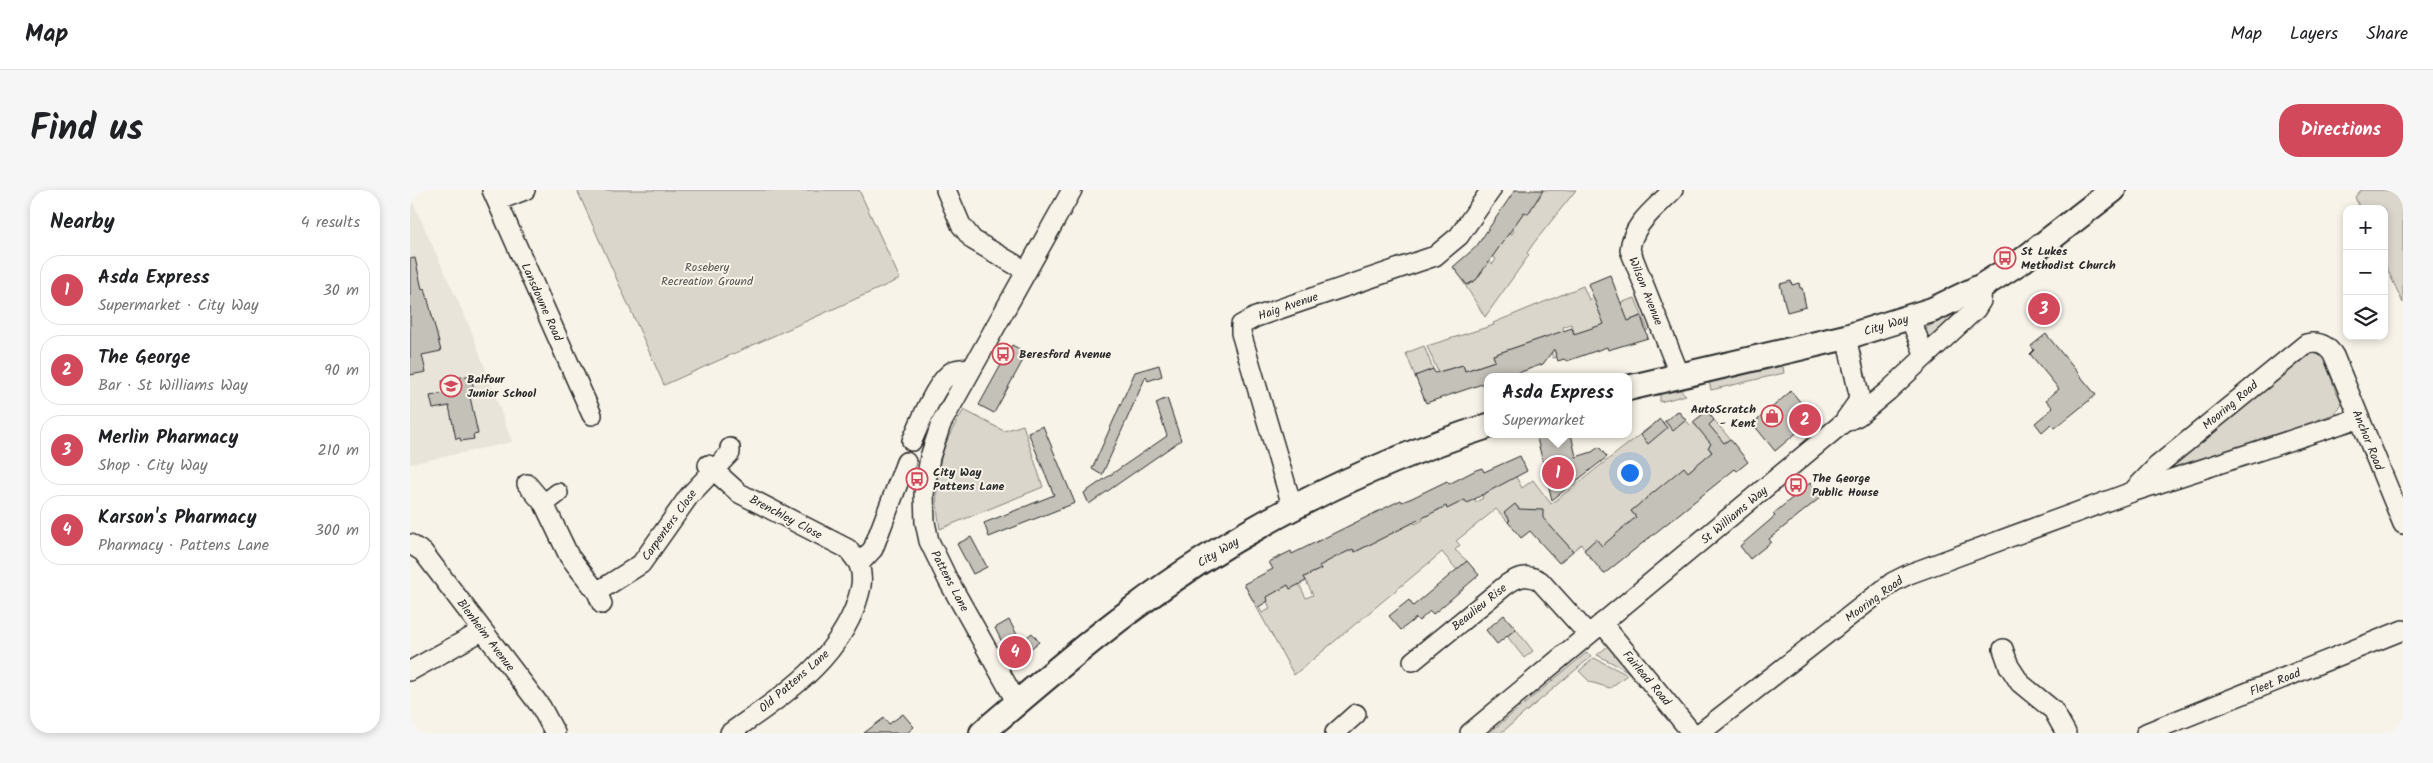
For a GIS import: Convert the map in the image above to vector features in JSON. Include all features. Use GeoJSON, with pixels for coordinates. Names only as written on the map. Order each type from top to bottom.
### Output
{"type":"FeatureCollection","features":[{"type":"Feature","properties":{"kind":"main road","name":"City Way"},"geometry":{"type":"LineString","coordinates":[[1632,387],[1846,337],[1910,318],[1958,299],[1982,286],[2049,241],[2113,190]]}},
{"type":"Feature","properties":{"kind":"main road","name":"City Way"},"geometry":{"type":"LineString","coordinates":[[982,733],[1096,638],[1161,589],[1220,550],[1293,509],[1423,449],[1484,427]]}},
{"type":"Feature","properties":{"kind":"street"},"geometry":{"type":"LineString","coordinates":[[494,196],[525,190]]}},
{"type":"Feature","properties":{"kind":"street"},"geometry":{"type":"LineString","coordinates":[[946,190],[962,225],[974,240],[1026,271]]}},
{"type":"Feature","properties":{"kind":"street","name":"Pattens Lane"},"geometry":{"type":"LineString","coordinates":[[1017,702],[934,553],[925,522],[924,494],[934,443],[941,424],[1072,190]]}},
{"type":"Feature","properties":{"kind":"street","name":"Haig Avenue"},"geometry":{"type":"LineString","coordinates":[[1293,509],[1243,338],[1242,325],[1256,317],[1435,256],[1458,236],[1491,190]]}},
{"type":"Feature","properties":{"kind":"street","name":"Wilson Avenue"},"geometry":{"type":"LineString","coordinates":[[1673,190],[1635,228],[1630,250],[1680,376]]}},
{"type":"Feature","properties":{"kind":"street","name":"Lansdowne Road"},"geometry":{"type":"LineString","coordinates":[[494,196],[592,415]]}},
{"type":"Feature","properties":{"kind":"street","name":"St Williams Way"},"geometry":{"type":"LineString","coordinates":[[1470,733],[1843,423],[1858,416],[1882,396],[1978,307],[1982,286]]}},
{"type":"Feature","properties":{"kind":"street"},"geometry":{"type":"LineString","coordinates":[[1910,318],[1924,356]]}},
{"type":"Feature","properties":{"kind":"street"},"geometry":{"type":"LineString","coordinates":[[1843,423],[1857,403],[1859,387],[1846,337]]}},
{"type":"Feature","properties":{"kind":"street","name":"Mooring Road"},"geometry":{"type":"LineString","coordinates":[[2132,492],[2157,466],[2300,346],[2320,343],[2328,348],[2334,356]]}},
{"type":"Feature","properties":{"kind":"street","name":"Anchor Road"},"geometry":{"type":"LineString","coordinates":[[2334,356],[2403,524]]}},
{"type":"Feature","properties":{"kind":"street"},"geometry":{"type":"LineString","coordinates":[[912,441],[923,417],[947,376],[955,370],[972,368]]}},
{"type":"Feature","properties":{"kind":"street"},"geometry":{"type":"LineString","coordinates":[[1859,387],[1874,390],[1882,396]]}},
{"type":"Feature","properties":{"kind":"street","name":"Mooring Road"},"geometry":{"type":"LineString","coordinates":[[1700,733],[1893,582],[1909,574],[2132,492],[2359,418]]}},
{"type":"Feature","properties":{"kind":"street"},"geometry":{"type":"LineString","coordinates":[[711,468],[730,453],[730,448]]}},
{"type":"Feature","properties":{"kind":"street"},"geometry":{"type":"LineString","coordinates":[[859,564],[873,550],[906,462]]}},
{"type":"Feature","properties":{"kind":"street","name":"Brenchley Close"},"geometry":{"type":"LineString","coordinates":[[711,468],[739,493],[848,550],[859,564]]}},
{"type":"Feature","properties":{"kind":"street","name":"Carpenters Close"},"geometry":{"type":"LineString","coordinates":[[526,484],[551,499],[569,556],[600,598],[641,564],[711,468]]}},
{"type":"Feature","properties":{"kind":"street","name":"Blenheim Avenue"},"geometry":{"type":"LineString","coordinates":[[410,544],[423,552],[541,707],[555,733]]}},
{"type":"Feature","properties":{"kind":"street","name":"Old Pattens Lane"},"geometry":{"type":"LineString","coordinates":[[730,733],[779,698],[825,659],[847,625],[861,592],[859,564]]}},
{"type":"Feature","properties":{"kind":"street","name":"Beaulieu Rise"},"geometry":{"type":"LineString","coordinates":[[1413,661],[1506,585],[1521,577],[1531,577],[1540,581],[1595,629]]}},
{"type":"Feature","properties":{"kind":"street","name":"Fairlead Road"},"geometry":{"type":"LineString","coordinates":[[1595,629],[1692,733]]}},
{"type":"Feature","properties":{"kind":"street","name":"Fleet Road"},"geometry":{"type":"LineString","coordinates":[[2146,733],[2403,630]]}},
{"type":"Feature","properties":{"kind":"street"},"geometry":{"type":"LineString","coordinates":[[410,671],[482,631]]}},
{"type":"Feature","properties":{"kind":"street"},"geometry":{"type":"LineString","coordinates":[[2003,649],[2008,663],[2020,683],[2053,710],[2066,733]]}},
{"type":"Feature","properties":{"kind":"street"},"geometry":{"type":"LineString","coordinates":[[1335,733],[1356,714]]}},
{"type":"Feature","properties":{"kind":"shaded area","name":"Balfour Junior School"},"geometry":{"type":"Polygon","coordinates":[[[410,196],[471,330],[512,442],[410,464],[410,196]]]}},
{"type":"Feature","properties":{"kind":"green space","name":"Rosebery Recreation Ground"},"geometry":{"type":"Polygon","coordinates":[[[577,190],[859,190],[900,279],[664,385],[577,190]]]}},
{"type":"Feature","properties":{"kind":"green space"},"geometry":{"type":"Polygon","coordinates":[[[1543,190],[1576,190],[1533,244],[1527,253],[1529,255],[1485,317],[1462,280],[1468,285],[1477,279],[1473,272],[1488,261],[1493,264],[1496,259],[1492,256],[1509,232],[1512,234],[1514,231],[1511,229],[1524,212],[1528,214],[1531,209],[1512,194],[1527,204],[1533,197],[1538,200],[1543,190]]]}},
{"type":"Feature","properties":{"kind":"green space"},"geometry":{"type":"Polygon","coordinates":[[[2361,190],[2403,190],[2403,303],[2388,271],[2388,205],[2358,205],[2355,197],[2361,190]]]}},
{"type":"Feature","properties":{"kind":"green space"},"geometry":{"type":"Polygon","coordinates":[[[1583,286],[1589,300],[1594,298],[1599,310],[1635,298],[1648,330],[1646,331],[1641,316],[1629,321],[1613,331],[1606,341],[1605,348],[1597,327],[1576,334],[1583,356],[1571,324],[1563,327],[1565,335],[1557,357],[1553,358],[1546,337],[1493,355],[1495,361],[1465,371],[1463,365],[1438,372],[1427,346],[1494,325],[1493,323],[1583,286]]]}},
{"type":"Feature","properties":{"kind":"green space"},"geometry":{"type":"Polygon","coordinates":[[[1952,315],[1955,316],[1929,344],[1925,335],[1927,327],[1952,315]]]}},
{"type":"Feature","properties":{"kind":"green space"},"geometry":{"type":"Polygon","coordinates":[[[1424,346],[1433,369],[1415,376],[1406,353],[1424,346]]]}},
{"type":"Feature","properties":{"kind":"green space"},"geometry":{"type":"Polygon","coordinates":[[[2316,349],[2324,358],[2336,392],[2342,395],[2341,406],[2334,414],[2199,463],[2164,472],[2284,369],[2316,349]]]}},
{"type":"Feature","properties":{"kind":"green space"},"geometry":{"type":"Polygon","coordinates":[[[1779,365],[1783,367],[1784,373],[1711,390],[1709,381],[1779,365]]]}},
{"type":"Feature","properties":{"kind":"green space"},"geometry":{"type":"Polygon","coordinates":[[[1678,388],[1686,395],[1660,402],[1660,391],[1678,388]]]}},
{"type":"Feature","properties":{"kind":"green space"},"geometry":{"type":"Polygon","coordinates":[[[964,410],[1004,431],[1023,425],[1043,487],[940,529],[937,497],[939,467],[948,439],[964,410]]]}},
{"type":"Feature","properties":{"kind":"green space"},"geometry":{"type":"Polygon","coordinates":[[[1678,411],[1690,425],[1693,422],[1701,431],[1714,420],[1730,439],[1724,443],[1719,438],[1708,447],[1712,453],[1631,511],[1651,536],[1649,539],[1637,524],[1633,527],[1629,522],[1621,529],[1635,550],[1622,537],[1608,554],[1596,540],[1586,548],[1595,558],[1593,560],[1581,544],[1573,551],[1565,542],[1563,543],[1523,514],[1515,504],[1508,522],[1496,509],[1456,541],[1460,545],[1455,550],[1467,561],[1457,570],[1442,552],[1294,675],[1257,608],[1259,607],[1262,613],[1270,609],[1264,593],[1278,591],[1286,581],[1299,584],[1306,598],[1313,595],[1304,577],[1321,569],[1316,560],[1350,543],[1355,552],[1413,522],[1415,524],[1423,520],[1420,514],[1431,508],[1434,512],[1439,510],[1437,506],[1455,496],[1475,498],[1476,502],[1483,498],[1482,495],[1493,489],[1488,479],[1516,477],[1522,488],[1533,480],[1551,504],[1660,419],[1663,423],[1678,411]]]}},
{"type":"Feature","properties":{"kind":"green space"},"geometry":{"type":"Polygon","coordinates":[[[1516,629],[1533,651],[1524,658],[1507,636],[1516,629]]]}},
{"type":"Feature","properties":{"kind":"green space"},"geometry":{"type":"Polygon","coordinates":[[[1609,645],[1634,675],[1597,655],[1609,645]]]}},
{"type":"Feature","properties":{"kind":"green space"},"geometry":{"type":"Polygon","coordinates":[[[1586,653],[1592,656],[1501,733],[1489,733],[1586,653]]]}},
{"type":"Feature","properties":{"kind":"green space"},"geometry":{"type":"Polygon","coordinates":[[[1594,658],[1627,675],[1610,688],[1590,682],[1579,671],[1594,658]]]}},
{"type":"Feature","properties":{"kind":"building"},"geometry":{"type":"Polygon","coordinates":[[[1515,190],[1543,190],[1528,214],[1524,212],[1476,280],[1467,285],[1453,267],[1476,247],[1515,190]]]}},
{"type":"Feature","properties":{"kind":"building"},"geometry":{"type":"Polygon","coordinates":[[[415,258],[422,289],[425,288],[441,351],[422,355],[426,372],[410,375],[410,259],[415,258]]]}},
{"type":"Feature","properties":{"kind":"building"},"geometry":{"type":"Polygon","coordinates":[[[1610,275],[1628,321],[1641,316],[1648,338],[1608,350],[1607,347],[1567,361],[1564,359],[1558,361],[1554,349],[1543,364],[1518,373],[1484,373],[1484,383],[1426,403],[1415,376],[1433,369],[1435,373],[1463,365],[1465,371],[1495,361],[1493,355],[1572,328],[1574,334],[1604,324],[1588,284],[1610,275]]]}},
{"type":"Feature","properties":{"kind":"building"},"geometry":{"type":"Polygon","coordinates":[[[1791,281],[1792,285],[1799,283],[1800,288],[1802,288],[1806,307],[1787,312],[1780,284],[1791,281]]]}},
{"type":"Feature","properties":{"kind":"building"},"geometry":{"type":"Polygon","coordinates":[[[2044,296],[2057,312],[2044,322],[2031,306],[2044,296]]]}},
{"type":"Feature","properties":{"kind":"building"},"geometry":{"type":"Polygon","coordinates":[[[2046,334],[2096,395],[2055,428],[2051,424],[2042,432],[2035,423],[2053,408],[2046,400],[2059,389],[2030,354],[2034,350],[2031,346],[2046,334]]]}},
{"type":"Feature","properties":{"kind":"building"},"geometry":{"type":"Polygon","coordinates":[[[1012,345],[1027,353],[994,413],[979,405],[1012,345]]]}},
{"type":"Feature","properties":{"kind":"building"},"geometry":{"type":"Polygon","coordinates":[[[1159,365],[1162,376],[1148,381],[1146,376],[1102,475],[1092,469],[1135,372],[1159,365]]]}},
{"type":"Feature","properties":{"kind":"building"},"geometry":{"type":"Polygon","coordinates":[[[471,375],[474,391],[469,392],[478,434],[473,435],[474,439],[461,441],[460,438],[456,439],[449,406],[433,409],[430,396],[445,393],[442,381],[471,375]]]}},
{"type":"Feature","properties":{"kind":"building"},"geometry":{"type":"Polygon","coordinates":[[[1791,391],[1814,418],[1775,451],[1753,424],[1791,391]]]}},
{"type":"Feature","properties":{"kind":"building"},"geometry":{"type":"Polygon","coordinates":[[[1167,398],[1181,440],[1089,504],[1084,493],[1167,436],[1156,403],[1167,398]]]}},
{"type":"Feature","properties":{"kind":"building"},"geometry":{"type":"Polygon","coordinates":[[[1678,411],[1686,420],[1673,431],[1665,421],[1678,411]]]}},
{"type":"Feature","properties":{"kind":"building"},"geometry":{"type":"Polygon","coordinates":[[[1707,411],[1714,420],[1709,425],[1724,443],[1730,439],[1748,462],[1737,471],[1735,469],[1604,574],[1584,550],[1596,539],[1602,546],[1636,517],[1631,511],[1684,467],[1688,472],[1712,452],[1708,447],[1711,444],[1693,422],[1707,411]]]}},
{"type":"Feature","properties":{"kind":"building"},"geometry":{"type":"Polygon","coordinates":[[[1660,419],[1667,428],[1648,444],[1641,435],[1660,419]]]}},
{"type":"Feature","properties":{"kind":"building"},"geometry":{"type":"Polygon","coordinates":[[[1043,426],[1075,503],[989,537],[984,523],[1054,495],[1028,432],[1043,426]]]}},
{"type":"Feature","properties":{"kind":"building"},"geometry":{"type":"Polygon","coordinates":[[[1537,438],[1572,438],[1576,457],[1592,452],[1599,447],[1607,457],[1552,500],[1537,438]]]}},
{"type":"Feature","properties":{"kind":"building"},"geometry":{"type":"Polygon","coordinates":[[[1520,456],[1527,471],[1467,503],[1465,500],[1447,509],[1446,506],[1355,552],[1353,549],[1336,557],[1319,566],[1321,569],[1304,577],[1306,581],[1290,589],[1288,585],[1267,597],[1268,601],[1257,608],[1244,584],[1273,569],[1269,562],[1291,551],[1292,554],[1401,500],[1402,502],[1412,498],[1447,481],[1449,484],[1476,470],[1482,468],[1484,472],[1520,456]]]}},
{"type":"Feature","properties":{"kind":"building"},"geometry":{"type":"Polygon","coordinates":[[[1810,483],[1821,497],[1769,539],[1771,542],[1750,559],[1740,546],[1775,516],[1773,514],[1810,483]]]}},
{"type":"Feature","properties":{"kind":"building"},"geometry":{"type":"Polygon","coordinates":[[[1515,504],[1519,509],[1543,510],[1543,518],[1573,551],[1559,563],[1530,531],[1521,538],[1508,522],[1510,520],[1504,513],[1515,504]]]}},
{"type":"Feature","properties":{"kind":"building"},"geometry":{"type":"Polygon","coordinates":[[[971,537],[987,567],[973,574],[957,544],[971,537]]]}},
{"type":"Feature","properties":{"kind":"building"},"geometry":{"type":"Polygon","coordinates":[[[1467,561],[1479,575],[1433,614],[1430,611],[1419,621],[1416,618],[1401,630],[1389,616],[1409,600],[1413,606],[1467,561]]]}},
{"type":"Feature","properties":{"kind":"building"},"geometry":{"type":"Polygon","coordinates":[[[1504,615],[1516,629],[1497,644],[1486,630],[1504,615]]]}},
{"type":"Feature","properties":{"kind":"building"},"geometry":{"type":"Polygon","coordinates":[[[1009,620],[1021,642],[1032,633],[1039,642],[1015,661],[1005,648],[995,628],[1009,620]]]}},
{"type":"Feature","properties":{"kind":"building"},"geometry":{"type":"Polygon","coordinates":[[[903,714],[914,727],[907,733],[864,733],[884,718],[889,724],[903,714]]]}},
{"type":"Feature","properties":{"kind":"place","name":"St Lukes Methodist Church"},"geometry":{"type":"Point","coordinates":[2005,258]}},
{"type":"Feature","properties":{"kind":"place","name":"Merlin Pharmacy"},"geometry":{"type":"Point","coordinates":[2044,309]}},
{"type":"Feature","properties":{"kind":"place","name":"Beresford Avenue"},"geometry":{"type":"Point","coordinates":[1003,354]}},
{"type":"Feature","properties":{"kind":"place","name":"Balfour Junior School"},"geometry":{"type":"Point","coordinates":[451,386]}},
{"type":"Feature","properties":{"kind":"place","name":"AutoScratch - Kent"},"geometry":{"type":"Point","coordinates":[1772,416]}},
{"type":"Feature","properties":{"kind":"place","name":"The George"},"geometry":{"type":"Point","coordinates":[1805,420]}},
{"type":"Feature","properties":{"kind":"place","name":"Asda Express"},"geometry":{"type":"Point","coordinates":[1558,473]}},
{"type":"Feature","properties":{"kind":"place","name":"City Way Pattens Lane"},"geometry":{"type":"Point","coordinates":[917,479]}},
{"type":"Feature","properties":{"kind":"place","name":"The George Public House"},"geometry":{"type":"Point","coordinates":[1796,485]}},
{"type":"Feature","properties":{"kind":"place","name":"Karson's Pharmacy"},"geometry":{"type":"Point","coordinates":[1015,652]}}]}
